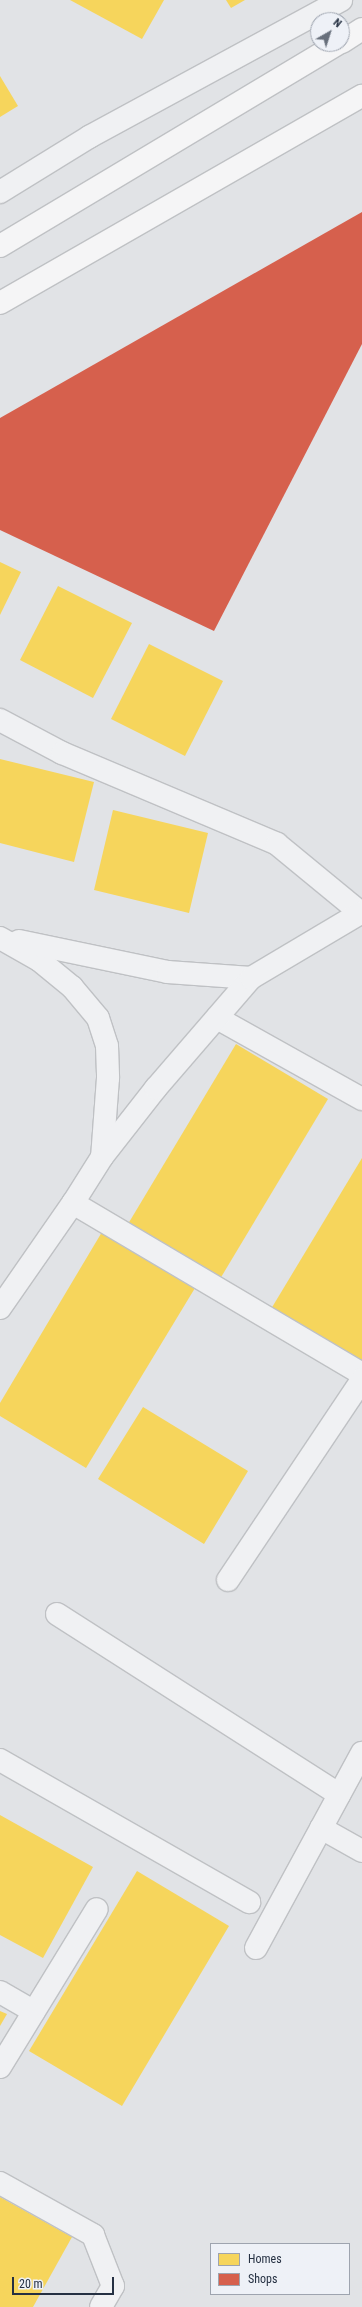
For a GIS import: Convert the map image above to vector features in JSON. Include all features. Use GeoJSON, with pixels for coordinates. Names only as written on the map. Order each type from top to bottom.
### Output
{"type":"FeatureCollection","features":[{"type":"Feature","properties":{"kind":"main road"},"geometry":{"type":"LineString","coordinates":[[350,37],[362,29]]}},
{"type":"Feature","properties":{"kind":"main road"},"geometry":{"type":"LineString","coordinates":[[0,246],[325,52]]}},
{"type":"Feature","properties":{"kind":"main road"},"geometry":{"type":"LineString","coordinates":[[0,303],[362,96]]}},
{"type":"Feature","properties":{"kind":"street"},"geometry":{"type":"LineString","coordinates":[[0,192],[89,137],[341,0]]}},
{"type":"Feature","properties":{"kind":"street"},"geometry":{"type":"LineString","coordinates":[[0,720],[62,753],[277,844],[362,912],[251,978],[156,1088],[102,1157],[73,1203],[0,1308]]}},
{"type":"Feature","properties":{"kind":"street"},"geometry":{"type":"LineString","coordinates":[[0,938],[168,972],[251,978]]}},
{"type":"Feature","properties":{"kind":"street"},"geometry":{"type":"LineString","coordinates":[[0,938],[39,960],[72,987],[98,1018],[107,1046],[108,1078],[102,1157]]}},
{"type":"Feature","properties":{"kind":"street"},"geometry":{"type":"LineString","coordinates":[[217,1018],[362,1099]]}},
{"type":"Feature","properties":{"kind":"street"},"geometry":{"type":"LineString","coordinates":[[73,1203],[362,1374]]}},
{"type":"Feature","properties":{"kind":"street"},"geometry":{"type":"LineString","coordinates":[[228,1580],[362,1380]]}},
{"type":"Feature","properties":{"kind":"street"},"geometry":{"type":"LineString","coordinates":[[57,1614],[339,1794]]}},
{"type":"Feature","properties":{"kind":"street"},"geometry":{"type":"LineString","coordinates":[[256,1948],[362,1753]]}},
{"type":"Feature","properties":{"kind":"street"},"geometry":{"type":"LineString","coordinates":[[0,1760],[249,1902]]}},
{"type":"Feature","properties":{"kind":"street"},"geometry":{"type":"LineString","coordinates":[[321,1828],[362,1851]]}},
{"type":"Feature","properties":{"kind":"street"},"geometry":{"type":"LineString","coordinates":[[0,2067],[97,1909]]}},
{"type":"Feature","properties":{"kind":"street"},"geometry":{"type":"LineString","coordinates":[[0,1992],[34,2012]]}},
{"type":"Feature","properties":{"kind":"street"},"geometry":{"type":"LineString","coordinates":[[0,2183],[93,2235],[113,2286],[101,2307]]}},
{"type":"Feature","properties":{"kind":"building: Homes"},"geometry":{"type":"Polygon","coordinates":[[[70,0],[164,0],[142,39],[70,0]]]}},
{"type":"Feature","properties":{"kind":"building: Homes"},"geometry":{"type":"Polygon","coordinates":[[[226,0],[245,0],[231,8],[226,0]]]}},
{"type":"Feature","properties":{"kind":"building: Homes"},"geometry":{"type":"Polygon","coordinates":[[[0,76],[18,106],[0,117],[0,76]]]}},
{"type":"Feature","properties":{"kind":"building: Homes"},"geometry":{"type":"Polygon","coordinates":[[[0,562],[21,572],[0,615],[0,562]]]}},
{"type":"Feature","properties":{"kind":"building: Homes"},"geometry":{"type":"Polygon","coordinates":[[[58,586],[132,623],[93,698],[20,660],[58,586]]]}},
{"type":"Feature","properties":{"kind":"building: Homes"},"geometry":{"type":"Polygon","coordinates":[[[149,644],[223,681],[185,756],[111,719],[149,644]]]}},
{"type":"Feature","properties":{"kind":"building: Homes"},"geometry":{"type":"Polygon","coordinates":[[[0,759],[94,782],[74,862],[0,843],[0,759]]]}},
{"type":"Feature","properties":{"kind":"building: Homes"},"geometry":{"type":"Polygon","coordinates":[[[113,810],[208,833],[189,913],[94,890],[113,810]]]}},
{"type":"Feature","properties":{"kind":"building: Homes"},"geometry":{"type":"Polygon","coordinates":[[[236,1044],[328,1099],[220,1279],[128,1224],[236,1044]]]}},
{"type":"Feature","properties":{"kind":"building: Homes"},"geometry":{"type":"Polygon","coordinates":[[[362,1158],[362,1364],[271,1309],[362,1158]]]}},
{"type":"Feature","properties":{"kind":"building: Homes"},"geometry":{"type":"Polygon","coordinates":[[[102,1232],[195,1288],[86,1468],[0,1416],[0,1403],[102,1232]]]}},
{"type":"Feature","properties":{"kind":"building: Homes"},"geometry":{"type":"Polygon","coordinates":[[[143,1407],[248,1471],[204,1544],[98,1479],[143,1407]]]}},
{"type":"Feature","properties":{"kind":"building: Homes"},"geometry":{"type":"Polygon","coordinates":[[[0,1815],[93,1867],[43,1958],[0,1935],[0,1815]]]}},
{"type":"Feature","properties":{"kind":"building: Homes"},"geometry":{"type":"Polygon","coordinates":[[[137,1871],[229,1926],[122,2106],[29,2051],[137,1871]]]}},
{"type":"Feature","properties":{"kind":"building: Homes"},"geometry":{"type":"Polygon","coordinates":[[[0,2011],[7,2014],[0,2026],[0,2011]]]}},
{"type":"Feature","properties":{"kind":"building: Homes"},"geometry":{"type":"Polygon","coordinates":[[[0,2197],[72,2237],[33,2307],[0,2307],[0,2197]]]}},
{"type":"Feature","properties":{"kind":"building: Shops"},"geometry":{"type":"Polygon","coordinates":[[[362,212],[362,344],[214,631],[0,530],[0,418],[362,212]]]}}]}
